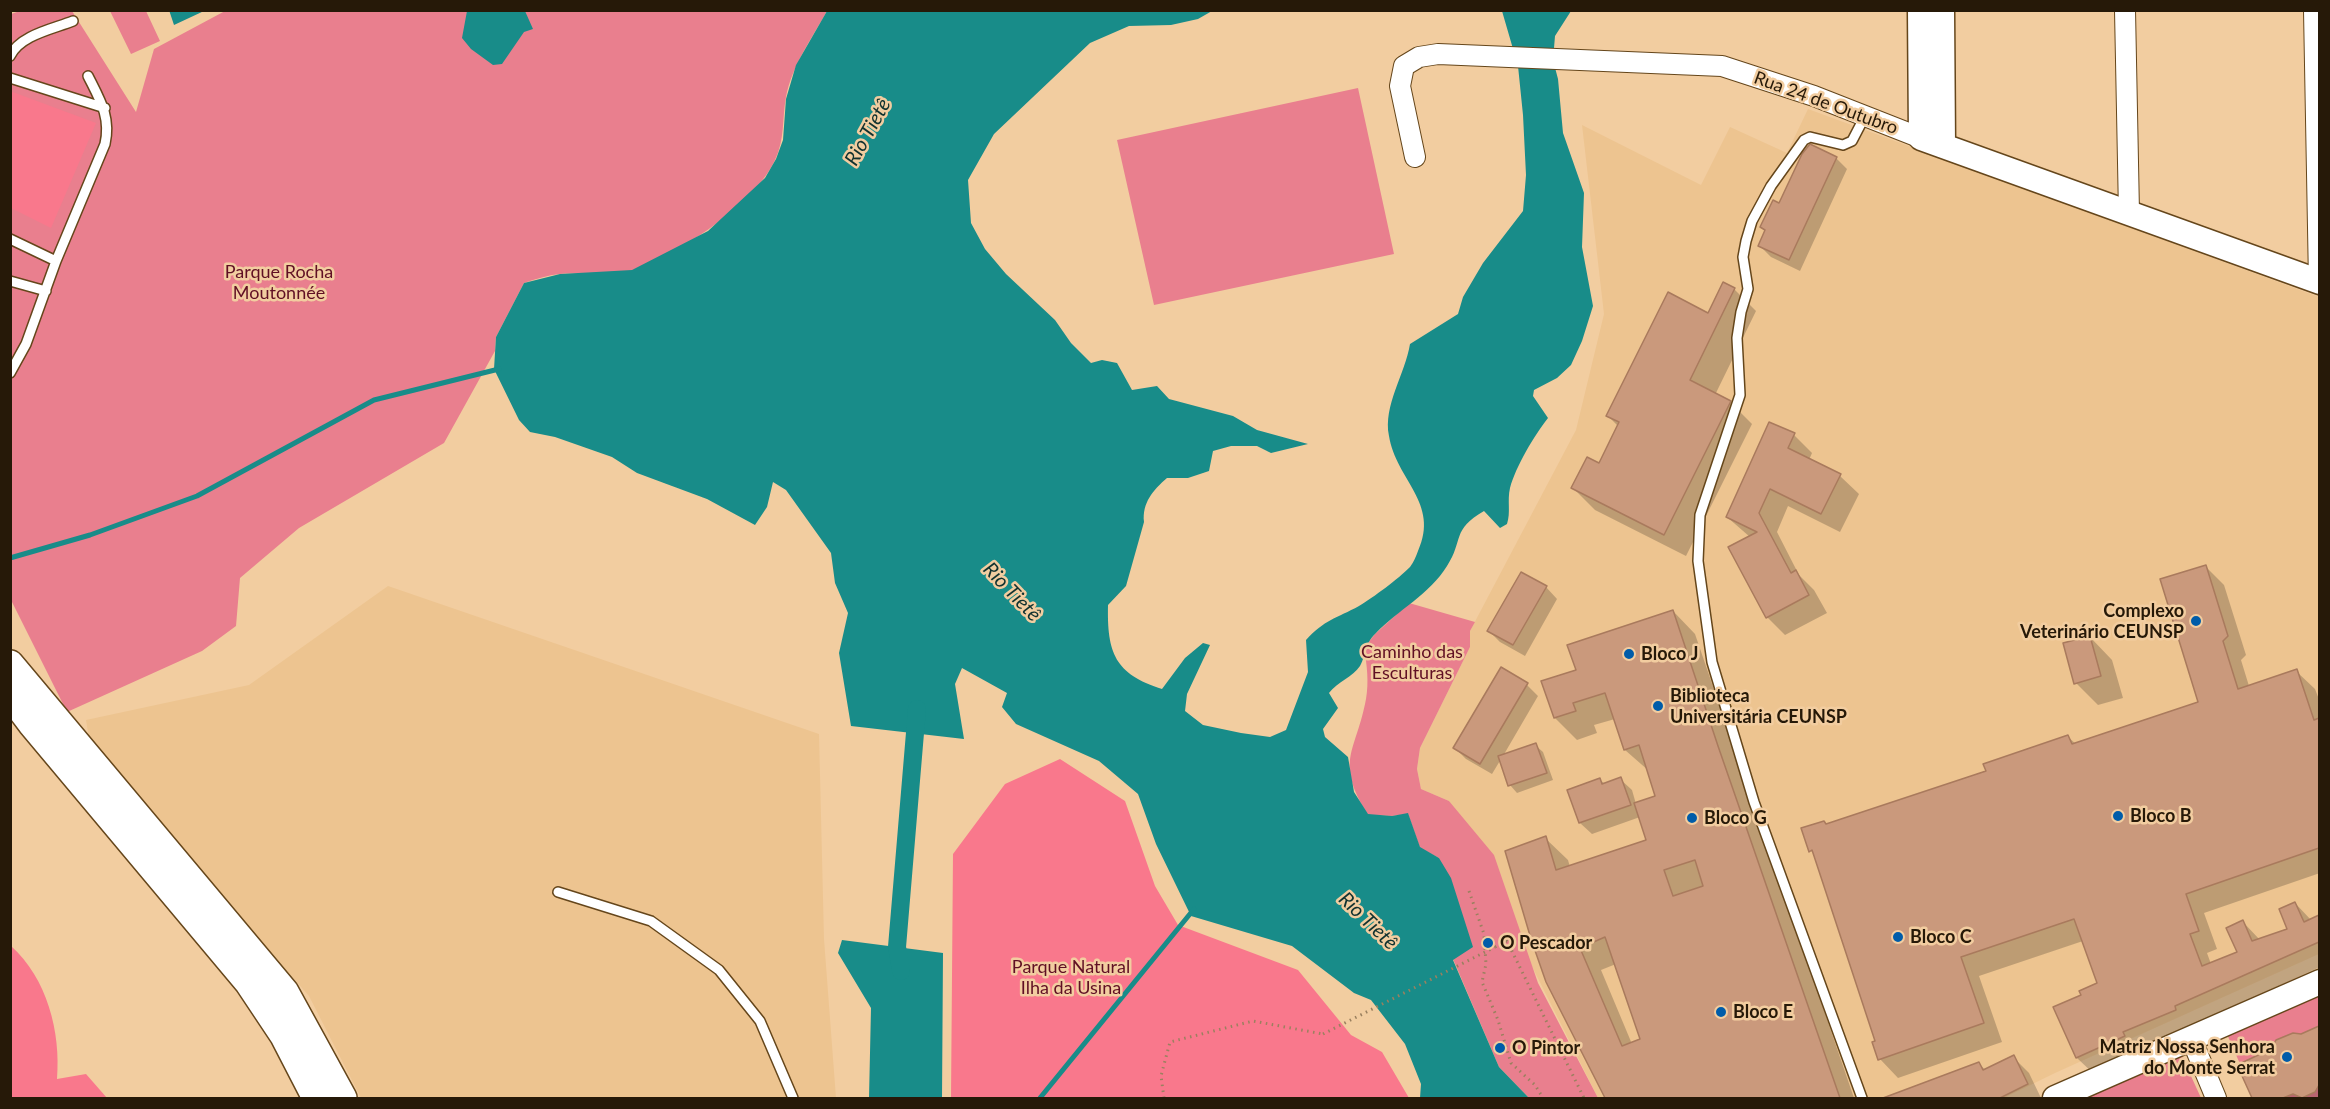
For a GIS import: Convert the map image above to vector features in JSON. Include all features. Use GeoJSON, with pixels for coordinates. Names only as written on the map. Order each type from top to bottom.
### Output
{"type":"FeatureCollection","features":[{"type":"Feature","properties":{"kind":"main road"},"geometry":{"type":"LineString","coordinates":[[10,664],[44,722],[248,982],[284,1036],[316,1098]]}},
{"type":"Feature","properties":{"kind":"main road"},"geometry":{"type":"LineString","coordinates":[[10,695],[44,722],[285,992],[343,1098]]}},
{"type":"Feature","properties":{"kind":"street"},"geometry":{"type":"LineString","coordinates":[[1920,10],[1932,141]]}},
{"type":"Feature","properties":{"kind":"street"},"geometry":{"type":"LineString","coordinates":[[1932,141],[1942,10]]}},
{"type":"Feature","properties":{"kind":"street"},"geometry":{"type":"LineString","coordinates":[[2125,10],[2129,213]]}},
{"type":"Feature","properties":{"kind":"street"},"geometry":{"type":"LineString","coordinates":[[2314,10],[2319,282]]}},
{"type":"Feature","properties":{"kind":"street","name":"Rua 24 de Outubro"},"geometry":{"type":"LineString","coordinates":[[1414,157],[1400,86],[1404,66],[1419,57],[1438,54],[1496,55],[1722,66],[1814,96],[2319,282]]}},
{"type":"Feature","properties":{"kind":"street"},"geometry":{"type":"LineString","coordinates":[[2055,1098],[2319,982]]}},
{"type":"Feature","properties":{"kind":"street"},"geometry":{"type":"LineString","coordinates":[[2191,1038],[2216,1098]]}},
{"type":"Feature","properties":{"kind":"lane"},"geometry":{"type":"LineString","coordinates":[[10,56],[14,48],[25,40],[74,21]]}},
{"type":"Feature","properties":{"kind":"lane"},"geometry":{"type":"LineString","coordinates":[[10,373],[26,344],[105,144],[108,128],[105,108],[88,76]]}},
{"type":"Feature","properties":{"kind":"lane"},"geometry":{"type":"LineString","coordinates":[[10,78],[105,108]]}},
{"type":"Feature","properties":{"kind":"lane"},"geometry":{"type":"LineString","coordinates":[[1862,1098],[1754,802],[1712,662],[1698,561],[1700,515],[1740,395],[1737,338],[1748,289],[1743,257],[1752,222],[1771,186],[1804,141],[1810,137],[1843,145],[1852,141],[1865,116]]}},
{"type":"Feature","properties":{"kind":"lane"},"geometry":{"type":"LineString","coordinates":[[10,239],[57,261]]}},
{"type":"Feature","properties":{"kind":"lane"},"geometry":{"type":"LineString","coordinates":[[10,281],[46,291]]}},
{"type":"Feature","properties":{"kind":"lane"},"geometry":{"type":"LineString","coordinates":[[558,892],[651,921],[719,970],[760,1021],[793,1098]]}},
{"type":"Feature","properties":{"kind":"path"},"geometry":{"type":"LineString","coordinates":[[1469,891],[1484,934],[1486,964],[1482,982],[1498,1020],[1511,1063],[1535,1085],[1543,1098]]}},
{"type":"Feature","properties":{"kind":"path"},"geometry":{"type":"LineString","coordinates":[[1164,1098],[1161,1076],[1170,1042],[1253,1020],[1323,1034],[1507,941],[1584,1098]]}},
{"type":"Feature","properties":{"kind":"shaded area"},"geometry":{"type":"Polygon","coordinates":[[[1808,109],[2319,297],[2319,954],[2004,1098],[1598,1098],[1449,801],[1421,789],[1417,769],[1420,748],[1470,647],[1470,631],[1576,430],[1604,314],[1582,125],[1701,185],[1730,127],[1787,153],[1808,109]]]}},
{"type":"Feature","properties":{"kind":"shaded area"},"geometry":{"type":"Polygon","coordinates":[[[388,586],[819,734],[824,939],[836,1098],[361,1098],[309,996],[91,750],[86,720],[249,685],[388,586]]]}},
{"type":"Feature","properties":{"kind":"green space","name":"Parque Rocha Moutonnée"},"geometry":{"type":"Polygon","coordinates":[[[20,11],[72,11],[136,112],[154,49],[225,11],[827,11],[793,74],[786,97],[782,137],[775,160],[751,194],[693,240],[633,270],[616,274],[556,275],[524,283],[496,337],[495,351],[444,443],[299,528],[240,578],[236,626],[202,651],[67,712],[11,600],[11,14],[20,11]]]}},
{"type":"Feature","properties":{"kind":"green space"},"geometry":{"type":"Polygon","coordinates":[[[110,11],[146,11],[160,41],[131,54],[110,11]]]}},
{"type":"Feature","properties":{"kind":"green space"},"geometry":{"type":"Polygon","coordinates":[[[1358,88],[1394,254],[1154,305],[1117,140],[1358,88]]]}},
{"type":"Feature","properties":{"kind":"green space"},"geometry":{"type":"Polygon","coordinates":[[[10,91],[96,123],[51,228],[11,208],[10,91]]]}},
{"type":"Feature","properties":{"kind":"green space","name":"Caminho das Esculturas"},"geometry":{"type":"Polygon","coordinates":[[[1409,603],[1475,622],[1470,631],[1470,647],[1420,748],[1417,769],[1421,789],[1449,801],[1494,855],[1538,983],[1598,1098],[1529,1098],[1499,1067],[1453,959],[1439,858],[1420,848],[1408,814],[1368,815],[1352,781],[1350,757],[1367,693],[1364,648],[1375,634],[1409,603]]]}},
{"type":"Feature","properties":{"kind":"green space","name":"Parque Natural Ilha da Usina"},"geometry":{"type":"Polygon","coordinates":[[[1060,759],[1125,801],[1155,886],[1178,925],[1298,970],[1351,1035],[1382,1052],[1409,1098],[951,1098],[953,854],[1005,784],[1060,759]]]}},
{"type":"Feature","properties":{"kind":"green space"},"geometry":{"type":"Polygon","coordinates":[[[11,946],[34,974],[49,1007],[57,1043],[57,1079],[86,1074],[107,1098],[11,1098],[11,946]]]}},
{"type":"Feature","properties":{"kind":"green space"},"geometry":{"type":"Polygon","coordinates":[[[2319,992],[2319,1097],[2255,1098],[2226,1032],[2319,992]]]}},
{"type":"Feature","properties":{"kind":"green space"},"geometry":{"type":"Polygon","coordinates":[[[2181,1054],[2201,1098],[2083,1098],[2181,1054]]]}},
{"type":"Feature","properties":{"kind":"water"},"geometry":{"type":"Polygon","coordinates":[[[169,10],[204,10],[204,11],[174,25],[169,10]]]}},
{"type":"Feature","properties":{"kind":"water"},"geometry":{"type":"Polygon","coordinates":[[[467,11],[525,11],[533,29],[524,32],[502,64],[493,65],[471,49],[462,38],[467,11]]]}},
{"type":"Feature","properties":{"kind":"water","name":"Rio Tietê"},"geometry":{"type":"Polygon","coordinates":[[[827,11],[1212,11],[1198,19],[1171,25],[1129,26],[1090,43],[994,134],[968,180],[971,223],[985,249],[1006,274],[1055,320],[1071,343],[1091,363],[1102,360],[1117,363],[1132,390],[1157,386],[1169,399],[1233,416],[1257,430],[1308,444],[1271,453],[1257,446],[1231,446],[1213,451],[1209,471],[1188,478],[1167,478],[1153,492],[1147,503],[1126,586],[1108,605],[1109,636],[1112,649],[1124,668],[1146,683],[1162,689],[1185,658],[1203,643],[1210,645],[1187,694],[1185,711],[1203,725],[1270,737],[1286,730],[1308,672],[1306,640],[1325,624],[1386,588],[1410,567],[1416,557],[1423,534],[1424,519],[1414,492],[1393,452],[1388,424],[1392,401],[1410,344],[1458,314],[1463,297],[1483,263],[1523,211],[1526,175],[1518,66],[1502,11],[1571,11],[1555,36],[1553,60],[1558,79],[1563,133],[1584,193],[1582,247],[1593,306],[1582,341],[1571,365],[1557,378],[1534,390],[1533,396],[1548,418],[1516,470],[1509,493],[1507,524],[1500,528],[1484,511],[1467,524],[1462,530],[1452,557],[1440,576],[1376,633],[1369,642],[1357,670],[1329,693],[1338,708],[1323,729],[1325,737],[1348,757],[1354,792],[1368,814],[1392,816],[1408,813],[1420,847],[1439,858],[1451,878],[1473,947],[1453,960],[1499,1067],[1529,1098],[1420,1098],[1421,1084],[1405,1044],[1371,1000],[1354,993],[1292,946],[1191,916],[1156,844],[1138,794],[1099,761],[1016,724],[1002,707],[1007,693],[962,668],[955,684],[964,739],[851,726],[839,653],[848,613],[835,583],[831,553],[786,490],[773,482],[767,507],[755,525],[707,499],[637,473],[612,457],[555,437],[530,432],[519,420],[494,369],[496,337],[524,283],[560,274],[632,270],[708,231],[765,178],[776,159],[783,140],[786,99],[796,65],[827,11]]]}},
{"type":"Feature","properties":{"kind":"water"},"geometry":{"type":"Polygon","coordinates":[[[842,940],[943,953],[942,1098],[869,1098],[871,1008],[838,953],[842,940]]]}},
{"type":"Feature","properties":{"kind":"building"},"geometry":{"type":"Polygon","coordinates":[[[1810,144],[1837,157],[1789,260],[1758,246],[1765,230],[1760,227],[1773,200],[1779,203],[1802,154],[1810,144]]]}},
{"type":"Feature","properties":{"kind":"building"},"geometry":{"type":"Polygon","coordinates":[[[1723,282],[1735,288],[1690,380],[1731,401],[1664,535],[1571,488],[1587,457],[1599,463],[1619,422],[1606,416],[1668,292],[1708,313],[1723,282]]]}},
{"type":"Feature","properties":{"kind":"building"},"geometry":{"type":"Polygon","coordinates":[[[1769,422],[1795,433],[1788,448],[1841,474],[1821,514],[1770,489],[1759,513],[1791,573],[1796,570],[1809,595],[1766,618],[1728,547],[1757,532],[1726,517],[1769,422]]]}},
{"type":"Feature","properties":{"kind":"building"},"geometry":{"type":"Polygon","coordinates":[[[2206,565],[2228,636],[2223,641],[2238,689],[2297,669],[2314,720],[2319,718],[2319,848],[2186,894],[2199,931],[2190,934],[2202,966],[2237,952],[2226,928],[2243,920],[2252,941],[2287,929],[2279,909],[2295,902],[2304,922],[2319,915],[2319,942],[2175,1006],[2176,1010],[2123,1032],[2125,1036],[2076,1058],[2053,1007],[2081,995],[2079,991],[2097,983],[2074,919],[1961,957],[1984,1023],[1878,1060],[1872,1042],[1875,1041],[1812,850],[1809,852],[1801,828],[1824,821],[1826,824],[1986,771],[1983,764],[2068,735],[2072,744],[2198,702],[2160,579],[2206,565]]]}},
{"type":"Feature","properties":{"kind":"building"},"geometry":{"type":"Polygon","coordinates":[[[1521,572],[1547,586],[1513,645],[1487,631],[1521,572]]]}},
{"type":"Feature","properties":{"kind":"building"},"geometry":{"type":"Polygon","coordinates":[[[1673,610],[1840,1098],[1605,1098],[1546,982],[1505,851],[1546,836],[1556,870],[1646,840],[1634,803],[1655,796],[1639,745],[1624,750],[1605,693],[1573,703],[1576,711],[1554,718],[1541,681],[1576,670],[1567,645],[1673,610]],[[1695,860],[1664,870],[1673,896],[1703,886],[1695,860]],[[1605,937],[1580,948],[1622,1046],[1640,1039],[1605,937]]]}},
{"type":"Feature","properties":{"kind":"building"},"geometry":{"type":"Polygon","coordinates":[[[2090,636],[2101,676],[2074,684],[2063,643],[2090,636]]]}},
{"type":"Feature","properties":{"kind":"building"},"geometry":{"type":"Polygon","coordinates":[[[1501,667],[1528,683],[1480,764],[1453,748],[1501,667]]]}},
{"type":"Feature","properties":{"kind":"building"},"geometry":{"type":"Polygon","coordinates":[[[1536,743],[1547,773],[1508,786],[1498,756],[1536,743]]]}},
{"type":"Feature","properties":{"kind":"building"},"geometry":{"type":"Polygon","coordinates":[[[1621,777],[1631,805],[1579,823],[1567,790],[1600,778],[1602,784],[1621,777]]]}},
{"type":"Feature","properties":{"kind":"building","name":"Matriz Nossa Senhora do Monte Serrat"},"geometry":{"type":"Polygon","coordinates":[[[2319,1026],[2319,1085],[2315,1092],[2302,1098],[2293,1094],[2283,1098],[2252,1098],[2237,1065],[2271,1049],[2276,1040],[2293,1033],[2301,1034],[2319,1026]]]}},
{"type":"Feature","properties":{"kind":"building"},"geometry":{"type":"Polygon","coordinates":[[[2014,1055],[2028,1084],[2000,1098],[1883,1098],[1979,1062],[1983,1070],[2014,1055]]]}},
{"type":"Feature","properties":{"kind":"waterway"},"geometry":{"type":"LineString","coordinates":[[10,558],[90,535],[197,496],[374,400],[499,369]]}},
{"type":"Feature","properties":{"kind":"waterway"},"geometry":{"type":"LineString","coordinates":[[901,971],[897,947],[917,709]]}},
{"type":"Feature","properties":{"kind":"waterway"},"geometry":{"type":"LineString","coordinates":[[1040,1098],[1194,909]]}},
{"type":"Feature","properties":{"kind":"place","name":"Complexo Veterinário CEUNSP"},"geometry":{"type":"Point","coordinates":[2196,621]}},
{"type":"Feature","properties":{"kind":"place","name":"Bloco J"},"geometry":{"type":"Point","coordinates":[1629,654]}},
{"type":"Feature","properties":{"kind":"place","name":"Biblioteca Universitária CEUNSP"},"geometry":{"type":"Point","coordinates":[1658,706]}},
{"type":"Feature","properties":{"kind":"place","name":"Bloco B"},"geometry":{"type":"Point","coordinates":[2118,816]}},
{"type":"Feature","properties":{"kind":"place","name":"Bloco G"},"geometry":{"type":"Point","coordinates":[1692,818]}},
{"type":"Feature","properties":{"kind":"place","name":"Bloco C"},"geometry":{"type":"Point","coordinates":[1898,937]}},
{"type":"Feature","properties":{"kind":"place","name":"O Pescador"},"geometry":{"type":"Point","coordinates":[1488,943]}},
{"type":"Feature","properties":{"kind":"place","name":"Bloco E"},"geometry":{"type":"Point","coordinates":[1721,1012]}},
{"type":"Feature","properties":{"kind":"place","name":"O Pintor"},"geometry":{"type":"Point","coordinates":[1500,1048]}},
{"type":"Feature","properties":{"kind":"place","name":"Matriz Nossa Senhora do Monte Serrat"},"geometry":{"type":"Point","coordinates":[2287,1057]}}]}
